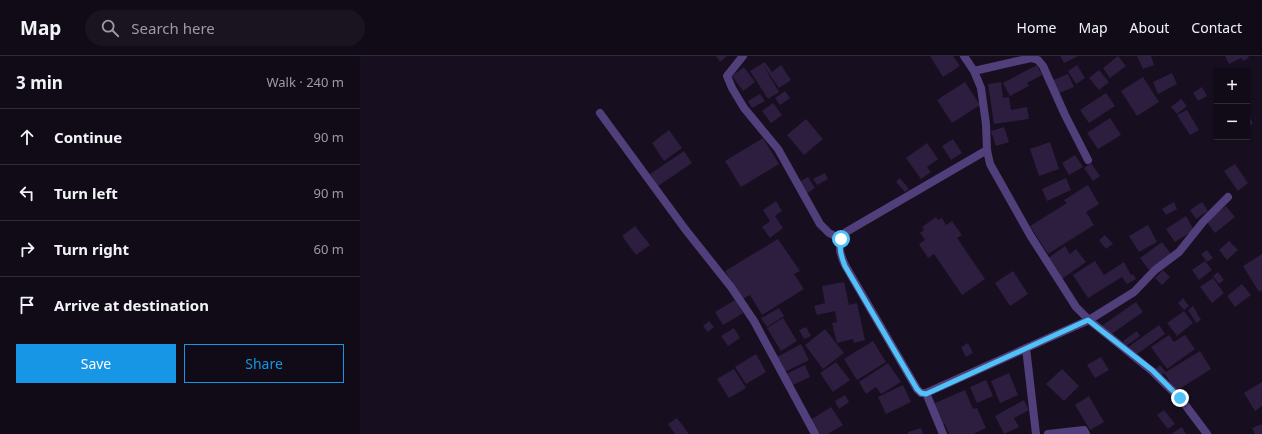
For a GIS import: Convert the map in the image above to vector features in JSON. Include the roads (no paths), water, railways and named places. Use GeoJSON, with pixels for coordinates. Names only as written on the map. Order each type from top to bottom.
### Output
{"type":"FeatureCollection","features":[{"type":"Feature","properties":{"kind":"street"},"geometry":{"type":"LineString","coordinates":[[743,56],[727,76],[732,88],[744,108],[778,149],[820,224],[829,233],[841,239]]}},
{"type":"Feature","properties":{"kind":"street"},"geometry":{"type":"LineString","coordinates":[[964,56],[974,71],[981,88],[986,124],[987,150],[990,164],[1030,235],[1076,307],[1088,320],[1152,370],[1180,398],[1207,434]]}},
{"type":"Feature","properties":{"kind":"street"},"geometry":{"type":"LineString","coordinates":[[974,71],[1022,59],[1030,58],[1038,60],[1043,66],[1065,115],[1088,160]]}},
{"type":"Feature","properties":{"kind":"street"},"geometry":{"type":"LineString","coordinates":[[600,113],[685,229],[731,287],[754,321],[815,434]]}},
{"type":"Feature","properties":{"kind":"street"},"geometry":{"type":"LineString","coordinates":[[987,150],[846,232],[841,239],[841,256],[845,266],[917,389],[921,393],[926,394],[1088,320],[1134,292],[1155,270],[1179,252],[1203,222],[1228,197]]}},
{"type":"Feature","properties":{"kind":"street"},"geometry":{"type":"LineString","coordinates":[[1026,348],[1036,434]]}},
{"type":"Feature","properties":{"kind":"street"},"geometry":{"type":"LineString","coordinates":[[926,394],[943,434]]}},
{"type":"Feature","properties":{"kind":"street"},"geometry":{"type":"LineString","coordinates":[[1048,434],[1084,430],[1086,434]]}}]}
